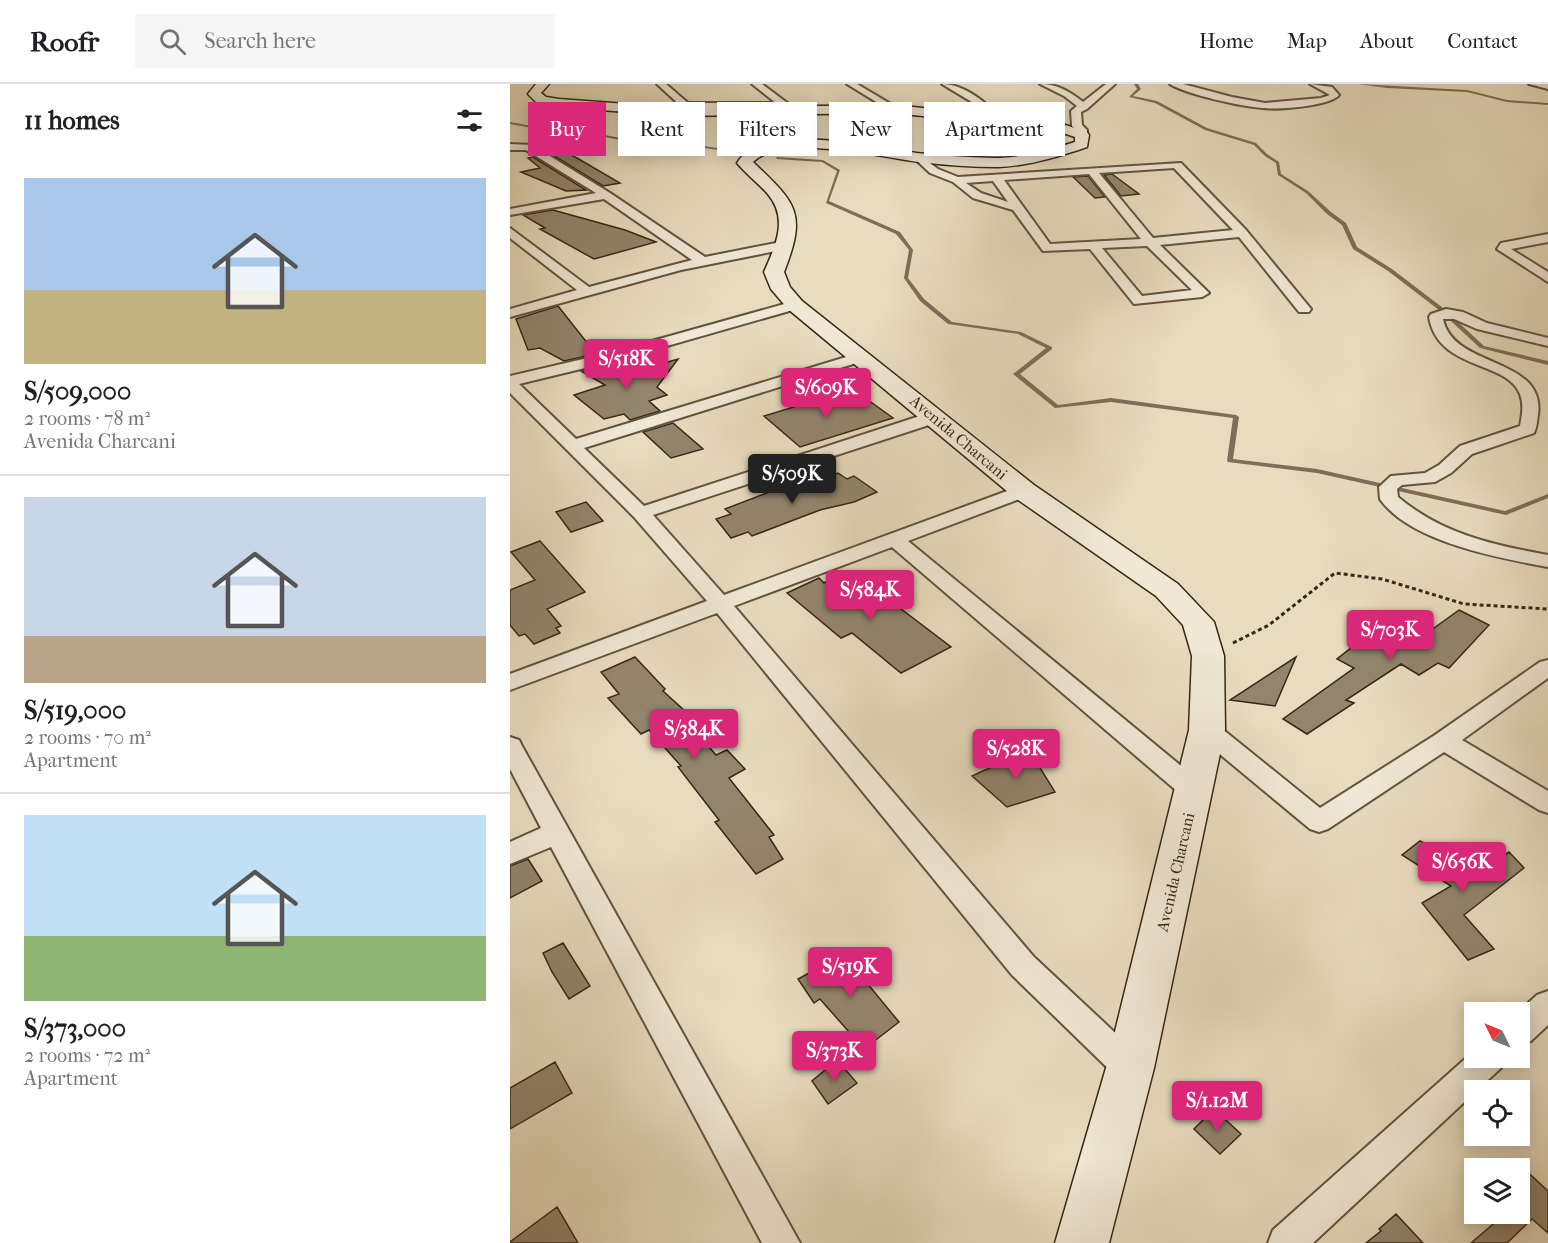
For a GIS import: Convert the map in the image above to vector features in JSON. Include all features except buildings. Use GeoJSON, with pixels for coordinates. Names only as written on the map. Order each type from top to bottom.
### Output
{"type":"FeatureCollection","features":[{"type":"Feature","properties":{"kind":"main road"},"geometry":{"type":"LineString","coordinates":[[543,84],[534,94],[542,100],[618,106]]}},
{"type":"Feature","properties":{"kind":"main road"},"geometry":{"type":"LineString","coordinates":[[1065,129],[1082,135]]}},
{"type":"Feature","properties":{"kind":"main road","name":"Avenida Charcani"},"geometry":{"type":"LineString","coordinates":[[1082,135],[1082,144],[1048,156],[987,163],[918,157],[837,143],[785,145],[753,155],[745,163],[771,187],[789,213],[790,227],[786,245],[774,272],[781,290],[795,305],[1024,491],[1167,590],[1198,622],[1208,656],[1207,730],[1130,1068],[1082,1243]]}},
{"type":"Feature","properties":{"kind":"street"},"geometry":{"type":"LineString","coordinates":[[661,84],[677,102]]}},
{"type":"Feature","properties":{"kind":"street"},"geometry":{"type":"LineString","coordinates":[[756,84],[780,102]]}},
{"type":"Feature","properties":{"kind":"street"},"geometry":{"type":"LineString","coordinates":[[851,84],[882,102]]}},
{"type":"Feature","properties":{"kind":"street"},"geometry":{"type":"LineString","coordinates":[[947,84],[978,102]]}},
{"type":"Feature","properties":{"kind":"street"},"geometry":{"type":"LineString","coordinates":[[1044,84],[1066,94],[1083,107]]}},
{"type":"Feature","properties":{"kind":"street"},"geometry":{"type":"LineString","coordinates":[[1082,135],[1076,119],[1076,111],[1111,84]]}},
{"type":"Feature","properties":{"kind":"street"},"geometry":{"type":"LineString","coordinates":[[1174,84],[1231,100],[1265,106],[1321,101],[1335,95],[1329,89],[1314,84]]}},
{"type":"Feature","properties":{"kind":"street"},"geometry":{"type":"LineString","coordinates":[[1533,84],[1548,86]]}},
{"type":"Feature","properties":{"kind":"street"},"geometry":{"type":"LineString","coordinates":[[510,147],[528,147],[606,195],[702,261]]}},
{"type":"Feature","properties":{"kind":"street"},"geometry":{"type":"LineString","coordinates":[[918,157],[934,171],[957,180],[1178,165],[1242,232],[1304,309]]}},
{"type":"Feature","properties":{"kind":"street"},"geometry":{"type":"LineString","coordinates":[[1091,170],[1150,242],[1202,293],[1139,301],[1093,245]]}},
{"type":"Feature","properties":{"kind":"street"},"geometry":{"type":"LineString","coordinates":[[997,178],[1044,246],[1053,248],[1150,242],[1242,232]]}},
{"type":"Feature","properties":{"kind":"street"},"geometry":{"type":"LineString","coordinates":[[957,180],[964,188],[984,200],[1017,207]]}},
{"type":"Feature","properties":{"kind":"street"},"geometry":{"type":"LineString","coordinates":[[510,212],[606,195]]}},
{"type":"Feature","properties":{"kind":"street"},"geometry":{"type":"LineString","coordinates":[[510,232],[586,291]]}},
{"type":"Feature","properties":{"kind":"street"},"geometry":{"type":"LineString","coordinates":[[1548,238],[1505,246],[1503,249],[1548,278]]}},
{"type":"Feature","properties":{"kind":"street"},"geometry":{"type":"LineString","coordinates":[[510,313],[702,261],[786,245]]}},
{"type":"Feature","properties":{"kind":"street"},"geometry":{"type":"LineString","coordinates":[[510,383],[613,357],[795,305]]}},
{"type":"Feature","properties":{"kind":"street"},"geometry":{"type":"LineString","coordinates":[[1548,342],[1482,326],[1458,315],[1446,313],[1436,317],[1440,333],[1450,345],[1471,358],[1523,380],[1534,400],[1533,417],[1528,429],[1466,450],[1445,469],[1429,478],[1397,480],[1388,487],[1389,499],[1401,512],[1431,530],[1478,547],[1548,561]]}},
{"type":"Feature","properties":{"kind":"street"},"geometry":{"type":"LineString","coordinates":[[575,445],[861,357]]}},
{"type":"Feature","properties":{"kind":"street"},"geometry":{"type":"LineString","coordinates":[[510,383],[641,513],[721,604],[1023,966],[1130,1068]]}},
{"type":"Feature","properties":{"kind":"street"},"geometry":{"type":"LineString","coordinates":[[641,513],[935,417]]}},
{"type":"Feature","properties":{"kind":"street"},"geometry":{"type":"LineString","coordinates":[[510,682],[1024,491]]}},
{"type":"Feature","properties":{"kind":"street"},"geometry":{"type":"LineString","coordinates":[[893,538],[1194,791]]}},
{"type":"Feature","properties":{"kind":"street"},"geometry":{"type":"LineString","coordinates":[[1207,730],[1319,822],[1444,741],[1548,667]]}},
{"type":"Feature","properties":{"kind":"street"},"geometry":{"type":"LineString","coordinates":[[1444,741],[1548,803]]}},
{"type":"Feature","properties":{"kind":"street"},"geometry":{"type":"LineString","coordinates":[[510,746],[782,1243]]}},
{"type":"Feature","properties":{"kind":"street"},"geometry":{"type":"LineString","coordinates":[[510,854],[556,833]]}},
{"type":"Feature","properties":{"kind":"street"},"geometry":{"type":"LineString","coordinates":[[1530,1022],[1548,1005]]}},
{"type":"Feature","properties":{"kind":"street"},"geometry":{"type":"LineString","coordinates":[[1286,1243],[1479,1068]]}},
{"type":"Feature","properties":{"kind":"path"},"geometry":{"type":"LineString","coordinates":[[1208,656],[1269,625],[1335,573],[1382,579],[1464,604],[1548,609]]}},
{"type":"Feature","properties":{"kind":"waterway"},"geometry":{"type":"LineString","coordinates":[[1136,84],[1139,89],[1130,96],[1156,102],[1206,129],[1255,144],[1278,163],[1279,174],[1307,192],[1344,224],[1355,248],[1390,270],[1441,309],[1482,347],[1548,363]]}},
{"type":"Feature","properties":{"kind":"waterway"},"geometry":{"type":"LineString","coordinates":[[1360,84],[1467,91],[1507,101],[1548,104]]}},
{"type":"Feature","properties":{"kind":"waterway"},"geometry":{"type":"LineString","coordinates":[[510,123],[631,141],[717,149]]}},
{"type":"Feature","properties":{"kind":"waterway"},"geometry":{"type":"LineString","coordinates":[[777,158],[823,161],[839,171],[827,202],[898,233],[911,250],[906,278],[922,300],[950,323],[1019,333],[1050,348],[1016,374],[1057,407],[1111,400],[1236,417],[1230,461],[1317,471],[1506,513],[1548,496]]}}]}
